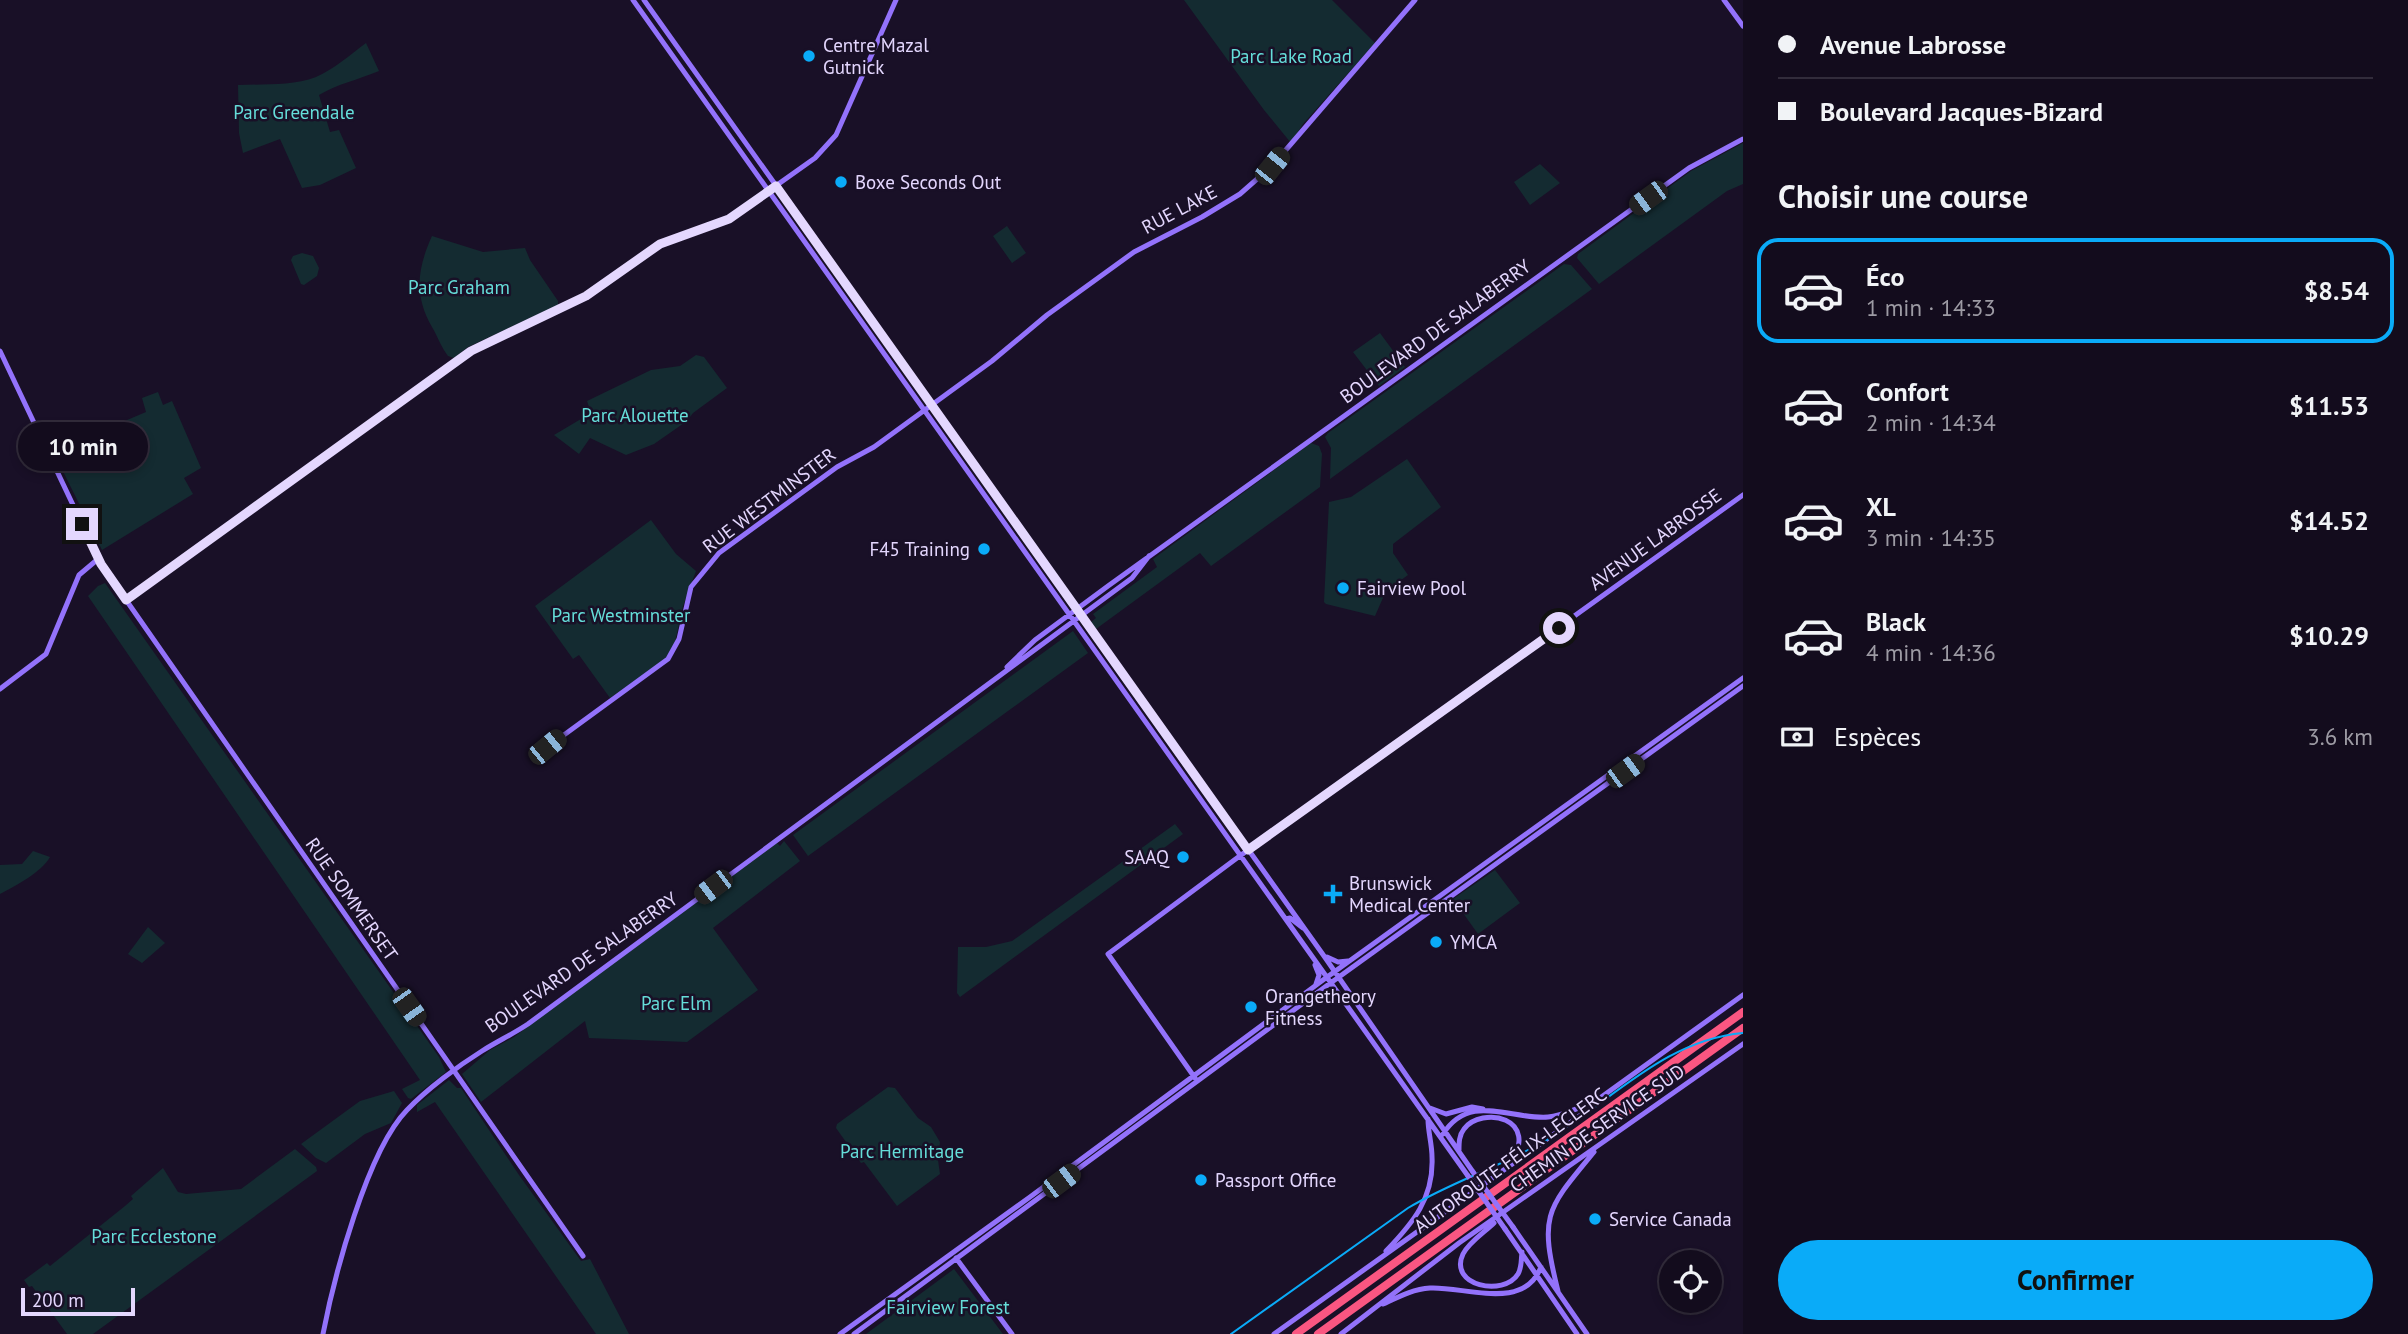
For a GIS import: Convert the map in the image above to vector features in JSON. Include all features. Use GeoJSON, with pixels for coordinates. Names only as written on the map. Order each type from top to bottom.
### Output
{"type":"FeatureCollection","features":[{"type":"Feature","properties":{"kind":"highway","name":"AUTOROUTE FÉLIX-LECLERC"},"geometry":{"type":"LineString","coordinates":[[1296,1334],[1743,1012]]}},
{"type":"Feature","properties":{"kind":"highway","name":"AUTOROUTE FÉLIX-LECLERC"},"geometry":{"type":"LineString","coordinates":[[1318,1334],[1743,1028]]}},
{"type":"Feature","properties":{"kind":"street"},"geometry":{"type":"LineString","coordinates":[[633,0],[1427,1119],[1459,1152],[1470,1174]]}},
{"type":"Feature","properties":{"kind":"street"},"geometry":{"type":"LineString","coordinates":[[644,0],[1306,930],[1430,1108],[1443,1135],[1470,1174],[1541,1267],[1587,1334]]}},
{"type":"Feature","properties":{"kind":"street"},"geometry":{"type":"LineString","coordinates":[[126,600],[471,351],[586,296],[660,244],[729,219],[819,155],[832,141],[896,0]]}},
{"type":"Feature","properties":{"kind":"street","name":"RUE LAKE"},"geometry":{"type":"LineString","coordinates":[[925,410],[992,361],[1054,309],[1140,248],[1202,217],[1240,194],[1272,166],[1415,0]]}},
{"type":"Feature","properties":{"kind":"street"},"geometry":{"type":"LineString","coordinates":[[1724,0],[1743,26]]}},
{"type":"Feature","properties":{"kind":"street","name":"BOULEVARD DE SALABERRY"},"geometry":{"type":"LineString","coordinates":[[1002,673],[1031,643],[1149,556],[1689,168],[1743,139]]}},
{"type":"Feature","properties":{"kind":"street","name":"RUE SOMMERSET"},"geometry":{"type":"LineString","coordinates":[[0,351],[98,559],[583,1256]]}},
{"type":"Feature","properties":{"kind":"street","name":"RUE WESTMINSTER"},"geometry":{"type":"LineString","coordinates":[[542,751],[668,659],[679,639],[691,587],[722,550],[836,467],[870,450],[925,410]]}},
{"type":"Feature","properties":{"kind":"street"},"geometry":{"type":"LineString","coordinates":[[983,492],[988,491],[999,500]]}},
{"type":"Feature","properties":{"kind":"street","name":"AVENUE LABROSSE"},"geometry":{"type":"LineString","coordinates":[[1195,1079],[1108,954],[1248,850],[1743,495]]}},
{"type":"Feature","properties":{"kind":"street","name":"BOULEVARD DE SALABERRY"},"geometry":{"type":"LineString","coordinates":[[323,1334],[350,1230],[386,1140],[404,1112],[481,1052],[528,1024],[1132,578],[1149,556]]}},
{"type":"Feature","properties":{"kind":"street"},"geometry":{"type":"LineString","coordinates":[[0,689],[46,654],[79,575],[98,559]]}},
{"type":"Feature","properties":{"kind":"street"},"geometry":{"type":"LineString","coordinates":[[1337,974],[1350,961],[1495,861],[1743,678]]}},
{"type":"Feature","properties":{"kind":"street"},"geometry":{"type":"LineString","coordinates":[[854,1334],[1337,974],[1743,686]]}},
{"type":"Feature","properties":{"kind":"street"},"geometry":{"type":"LineString","coordinates":[[1286,919],[1306,930]]}},
{"type":"Feature","properties":{"kind":"street"},"geometry":{"type":"LineString","coordinates":[[1308,951],[1319,974],[1314,987]]}},
{"type":"Feature","properties":{"kind":"street"},"geometry":{"type":"LineString","coordinates":[[1324,956],[1338,962],[1350,961]]}},
{"type":"Feature","properties":{"kind":"street"},"geometry":{"type":"LineString","coordinates":[[840,1334],[1195,1079],[1314,987],[1329,980]]}},
{"type":"Feature","properties":{"kind":"street"},"geometry":{"type":"LineString","coordinates":[[1430,1108],[1446,1114],[1472,1107],[1545,1118],[1563,1114],[1592,1103],[1743,995]]}},
{"type":"Feature","properties":{"kind":"street","name":"CHEMIN DE SERVICE SUD"},"geometry":{"type":"LineString","coordinates":[[1504,1213],[1743,1044]]}},
{"type":"Feature","properties":{"kind":"street"},"geometry":{"type":"LineString","coordinates":[[1274,1334],[1507,1169],[1585,1112],[1592,1103]]}},
{"type":"Feature","properties":{"kind":"street"},"geometry":{"type":"LineString","coordinates":[[1443,1135],[1460,1117],[1486,1110]]}},
{"type":"Feature","properties":{"kind":"street"},"geometry":{"type":"LineString","coordinates":[[1459,1152],[1461,1134],[1471,1123],[1489,1118],[1505,1120],[1516,1127],[1520,1139],[1519,1150],[1507,1169]]}},
{"type":"Feature","properties":{"kind":"street"},"geometry":{"type":"LineString","coordinates":[[1379,1259],[1413,1223],[1426,1200],[1432,1166],[1427,1119]]}},
{"type":"Feature","properties":{"kind":"street"},"geometry":{"type":"LineString","coordinates":[[1558,1291],[1548,1250],[1548,1229],[1553,1208],[1561,1191],[1598,1148]]}},
{"type":"Feature","properties":{"kind":"street"},"geometry":{"type":"LineString","coordinates":[[1504,1213],[1465,1250],[1461,1261],[1464,1273],[1472,1282],[1481,1285],[1506,1283],[1515,1278],[1520,1270],[1522,1252]]}},
{"type":"Feature","properties":{"kind":"street"},"geometry":{"type":"LineString","coordinates":[[1341,1334],[1442,1256],[1504,1213]]}},
{"type":"Feature","properties":{"kind":"street"},"geometry":{"type":"LineString","coordinates":[[1510,1229],[1522,1252],[1577,1334]]}},
{"type":"Feature","properties":{"kind":"street"},"geometry":{"type":"LineString","coordinates":[[951,1252],[1012,1334]]}},
{"type":"Feature","properties":{"kind":"street"},"geometry":{"type":"LineString","coordinates":[[1375,1308],[1409,1293],[1426,1289],[1508,1293],[1538,1274],[1541,1267]]}},
{"type":"Feature","properties":{"kind":"green space","name":"Parc Lake Road"},"geometry":{"type":"Polygon","coordinates":[[[1184,0],[1332,0],[1375,43],[1303,124],[1291,143],[1184,0]]]}},
{"type":"Feature","properties":{"kind":"green space","name":"Parc Greendale"},"geometry":{"type":"Polygon","coordinates":[[[366,43],[379,71],[319,95],[330,132],[339,130],[356,168],[320,185],[302,188],[280,139],[243,153],[239,133],[238,85],[307,80],[336,66],[366,43]]]}},
{"type":"Feature","properties":{"kind":"green space"},"geometry":{"type":"Polygon","coordinates":[[[1743,143],[1743,184],[1727,191],[1599,284],[1577,258],[1578,254],[1691,171],[1743,143]]]}},
{"type":"Feature","properties":{"kind":"green space"},"geometry":{"type":"Polygon","coordinates":[[[1540,164],[1560,183],[1530,205],[1514,182],[1540,164]]]}},
{"type":"Feature","properties":{"kind":"green space"},"geometry":{"type":"Polygon","coordinates":[[[1007,226],[1026,253],[1012,263],[993,236],[1007,226]]]}},
{"type":"Feature","properties":{"kind":"green space","name":"Parc Graham"},"geometry":{"type":"Polygon","coordinates":[[[432,236],[483,252],[525,248],[558,305],[468,347],[454,358],[448,356],[426,316],[420,293],[423,260],[432,236]]]}},
{"type":"Feature","properties":{"kind":"green space"},"geometry":{"type":"Polygon","coordinates":[[[302,253],[313,256],[319,268],[317,276],[304,285],[301,284],[291,260],[293,256],[302,253]]]}},
{"type":"Feature","properties":{"kind":"green space"},"geometry":{"type":"Polygon","coordinates":[[[1564,264],[1571,265],[1592,289],[1330,479],[1331,448],[1325,437],[1328,433],[1564,264]]]}},
{"type":"Feature","properties":{"kind":"green space"},"geometry":{"type":"Polygon","coordinates":[[[1380,333],[1405,367],[1379,386],[1353,352],[1380,333]]]}},
{"type":"Feature","properties":{"kind":"green space","name":"Parc Alouette"},"geometry":{"type":"Polygon","coordinates":[[[696,355],[704,357],[727,388],[654,444],[626,455],[590,438],[579,454],[554,435],[591,413],[587,401],[651,370],[680,366],[696,355]]]}},
{"type":"Feature","properties":{"kind":"green space"},"geometry":{"type":"Polygon","coordinates":[[[158,392],[163,405],[172,401],[201,468],[184,478],[193,494],[102,550],[46,437],[59,431],[68,445],[146,412],[142,398],[158,392]]]}},
{"type":"Feature","properties":{"kind":"green space"},"geometry":{"type":"Polygon","coordinates":[[[1311,443],[1319,446],[1322,454],[1320,487],[1211,566],[1200,553],[1096,629],[1091,622],[1096,618],[1093,614],[1157,567],[1153,559],[1311,443]]]}},
{"type":"Feature","properties":{"kind":"green space"},"geometry":{"type":"Polygon","coordinates":[[[1407,459],[1441,507],[1393,544],[1393,553],[1408,575],[1386,591],[1375,616],[1326,604],[1329,502],[1351,497],[1407,459]]]}},
{"type":"Feature","properties":{"kind":"green space","name":"Parc Westminster"},"geometry":{"type":"Polygon","coordinates":[[[651,520],[676,554],[696,571],[683,606],[675,642],[665,660],[610,698],[579,655],[573,659],[535,606],[651,520]]]}},
{"type":"Feature","properties":{"kind":"green space"},"geometry":{"type":"Polygon","coordinates":[[[105,583],[439,1057],[446,1072],[411,1099],[402,1089],[420,1080],[88,596],[105,583]]]}},
{"type":"Feature","properties":{"kind":"green space"},"geometry":{"type":"Polygon","coordinates":[[[1073,631],[1088,653],[808,856],[793,835],[1073,631]]]}},
{"type":"Feature","properties":{"kind":"green space"},"geometry":{"type":"Polygon","coordinates":[[[1175,824],[1183,834],[960,997],[957,993],[958,947],[986,947],[1012,941],[1175,824]]]}},
{"type":"Feature","properties":{"kind":"green space","name":"Parc Elm"},"geometry":{"type":"Polygon","coordinates":[[[784,841],[800,861],[713,928],[758,990],[687,1042],[589,1038],[585,1021],[481,1102],[462,1074],[490,1050],[514,1037],[777,843],[780,846],[784,841]]]}},
{"type":"Feature","properties":{"kind":"green space"},"geometry":{"type":"Polygon","coordinates":[[[33,851],[50,857],[35,873],[0,894],[0,865],[22,864],[33,851]]]}},
{"type":"Feature","properties":{"kind":"green space"},"geometry":{"type":"Polygon","coordinates":[[[1495,870],[1520,903],[1478,934],[1453,899],[1495,870]]]}},
{"type":"Feature","properties":{"kind":"green space"},"geometry":{"type":"Polygon","coordinates":[[[148,927],[165,943],[142,963],[128,954],[148,927]]]}},
{"type":"Feature","properties":{"kind":"green space"},"geometry":{"type":"Polygon","coordinates":[[[449,1080],[457,1088],[461,1088],[581,1261],[590,1259],[629,1334],[596,1334],[435,1102],[417,1112],[417,1105],[449,1080]]]}},
{"type":"Feature","properties":{"kind":"green space","name":"Parc Hermitage"},"geometry":{"type":"Polygon","coordinates":[[[888,1087],[895,1088],[918,1118],[931,1127],[940,1142],[940,1174],[897,1206],[836,1128],[837,1124],[888,1087]]]}},
{"type":"Feature","properties":{"kind":"green space"},"geometry":{"type":"Polygon","coordinates":[[[394,1091],[402,1103],[391,1123],[365,1134],[326,1163],[301,1144],[360,1101],[394,1091]]]}},
{"type":"Feature","properties":{"kind":"green space","name":"Parc Ecclestone"},"geometry":{"type":"Polygon","coordinates":[[[295,1149],[316,1167],[317,1171],[93,1334],[67,1334],[32,1286],[29,1287],[24,1280],[47,1263],[50,1266],[125,1206],[133,1199],[131,1196],[163,1168],[178,1192],[186,1194],[241,1189],[295,1149]]]}},
{"type":"Feature","properties":{"kind":"green space","name":"Fairview Forest"},"geometry":{"type":"Polygon","coordinates":[[[954,1269],[1003,1334],[866,1334],[954,1269]]]}},
{"type":"Feature","properties":{"kind":"tram line"},"geometry":{"type":"LineString","coordinates":[[1231,1334],[1408,1208],[1543,1142],[1662,1061],[1714,1038],[1743,1033]]}},
{"type":"Feature","properties":{"kind":"place","name":"Centre Mazal Gutnick"},"geometry":{"type":"Point","coordinates":[809,56]}},
{"type":"Feature","properties":{"kind":"place","name":"Boxe Seconds Out"},"geometry":{"type":"Point","coordinates":[841,182]}},
{"type":"Feature","properties":{"kind":"place","name":"F45 Training"},"geometry":{"type":"Point","coordinates":[984,549]}},
{"type":"Feature","properties":{"kind":"place","name":"Fairview Pool"},"geometry":{"type":"Point","coordinates":[1343,588]}},
{"type":"Feature","properties":{"kind":"place","name":"SAAQ"},"geometry":{"type":"Point","coordinates":[1183,857]}},
{"type":"Feature","properties":{"kind":"place","name":"Brunswick Medical Center"},"geometry":{"type":"Point","coordinates":[1333,894]}},
{"type":"Feature","properties":{"kind":"place","name":"YMCA"},"geometry":{"type":"Point","coordinates":[1436,942]}},
{"type":"Feature","properties":{"kind":"place","name":"Orangetheory Fitness"},"geometry":{"type":"Point","coordinates":[1251,1007]}},
{"type":"Feature","properties":{"kind":"place","name":"Passport Office"},"geometry":{"type":"Point","coordinates":[1201,1180]}},
{"type":"Feature","properties":{"kind":"place","name":"Service Canada"},"geometry":{"type":"Point","coordinates":[1595,1219]}},
{"type":"Feature","properties":{"kind":"route"},"geometry":{"type":"LineString","coordinates":[[82,524],[101,564],[126,600],[471,351],[586,296],[660,244],[722,223],[776,186],[1248,850],[1559,628]]}}]}
